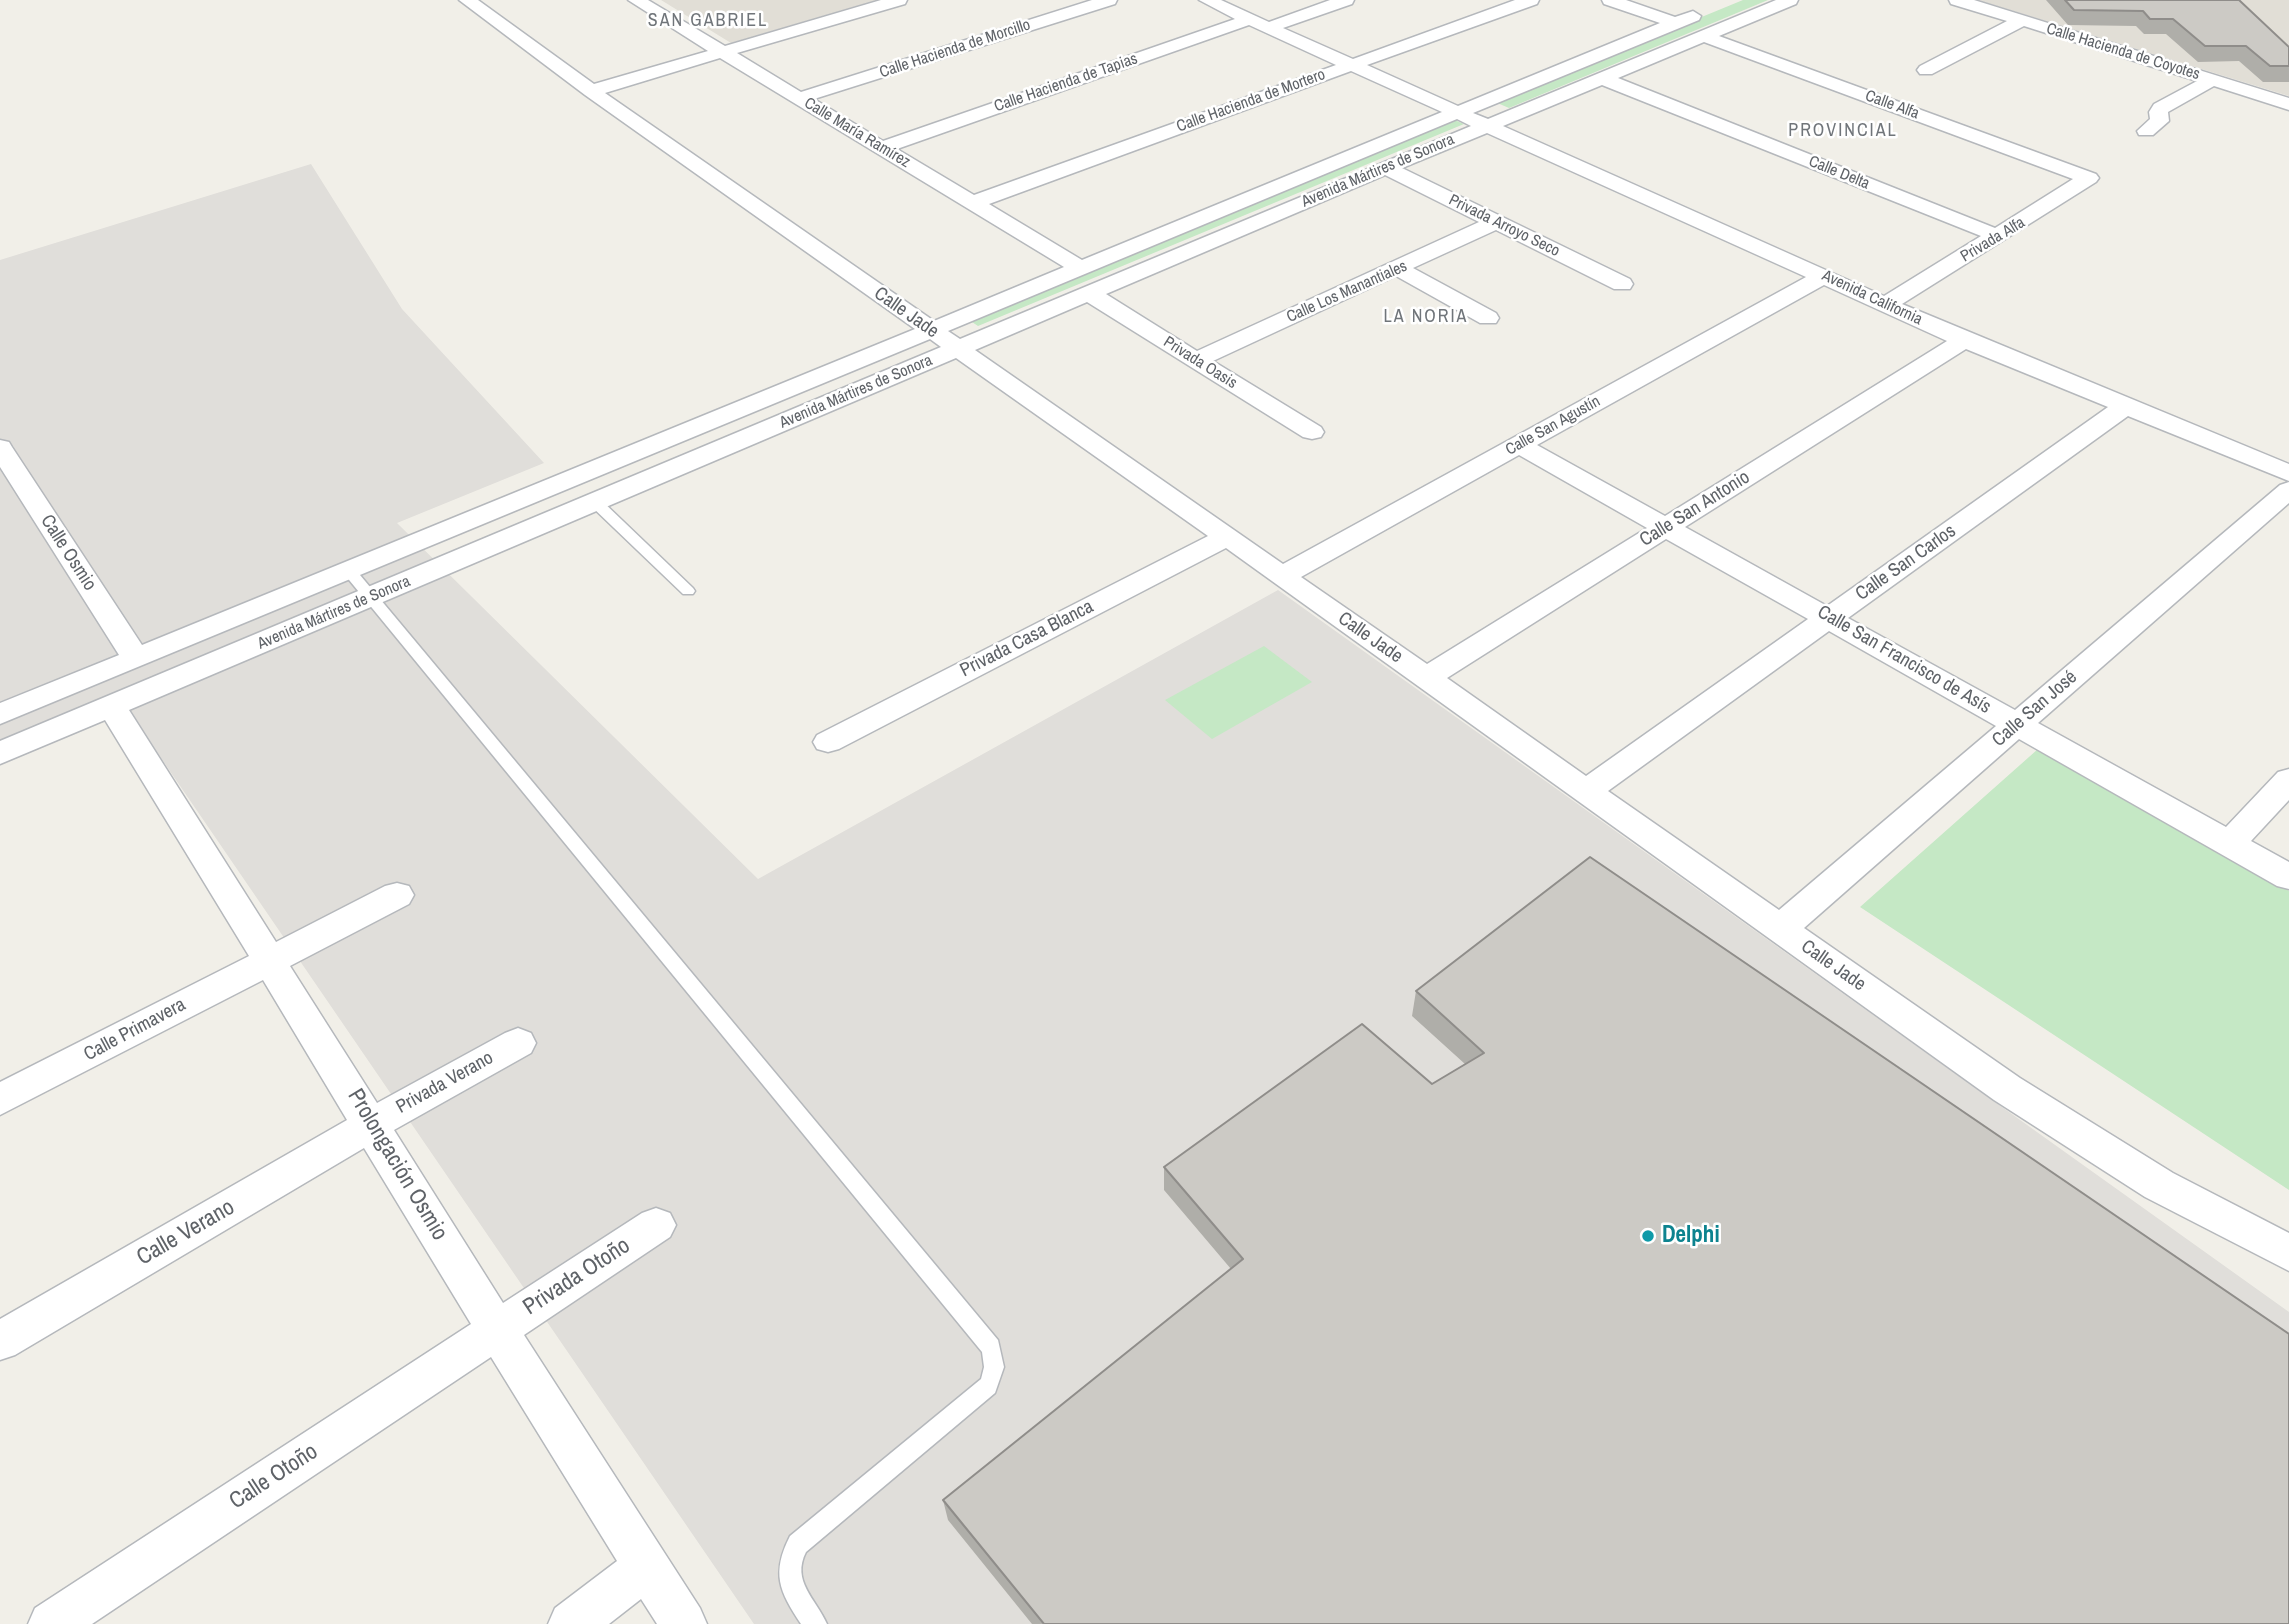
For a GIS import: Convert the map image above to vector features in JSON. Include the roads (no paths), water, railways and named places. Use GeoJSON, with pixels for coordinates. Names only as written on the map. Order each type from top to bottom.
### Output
{"type":"FeatureCollection","features":[{"type":"Feature","properties":{"kind":"street","name":"Calle Jade"},"geometry":{"type":"LineString","coordinates":[[467,0],[591,91],[1995,1081],[2084,1140],[2170,1191],[2289,1253]]}},
{"type":"Feature","properties":{"kind":"street","name":"Calle María Ramírez"},"geometry":{"type":"LineString","coordinates":[[635,0],[1079,267]]}},
{"type":"Feature","properties":{"kind":"street"},"geometry":{"type":"LineString","coordinates":[[591,91],[899,0]]}},
{"type":"Feature","properties":{"kind":"street","name":"Calle Hacienda de Morcillo"},"geometry":{"type":"LineString","coordinates":[[800,99],[1109,0]]}},
{"type":"Feature","properties":{"kind":"street","name":"Avenida California"},"geometry":{"type":"LineString","coordinates":[[1207,0],[1964,340],[2289,473]]}},
{"type":"Feature","properties":{"kind":"street"},"geometry":{"type":"LineString","coordinates":[[1270,27],[1346,0]]}},
{"type":"Feature","properties":{"kind":"street","name":"Calle Hacienda de Mortero"},"geometry":{"type":"LineString","coordinates":[[972,203],[1531,0]]}},
{"type":"Feature","properties":{"kind":"street"},"geometry":{"type":"LineString","coordinates":[[1610,0],[1675,23]]}},
{"type":"Feature","properties":{"kind":"street","name":"Avenida Mártires de Sonora"},"geometry":{"type":"LineString","coordinates":[[0,714],[350,572],[928,329],[1733,0]]}},
{"type":"Feature","properties":{"kind":"street","name":"Avenida Mártires de Sonora"},"geometry":{"type":"LineString","coordinates":[[0,753],[1088,293],[1790,0]]}},
{"type":"Feature","properties":{"kind":"street","name":"Calle Hacienda de Coyotes"},"geometry":{"type":"LineString","coordinates":[[1957,0],[2289,104]]}},
{"type":"Feature","properties":{"kind":"street","name":"Calle Hacienda de Tapias"},"geometry":{"type":"LineString","coordinates":[[881,148],[1251,19]]}},
{"type":"Feature","properties":{"kind":"street"},"geometry":{"type":"LineString","coordinates":[[1926,70],[2023,20]]}},
{"type":"Feature","properties":{"kind":"street","name":"Calle Alfa"},"geometry":{"type":"LineString","coordinates":[[1703,36],[2081,174]]}},
{"type":"Feature","properties":{"kind":"street","name":"Calle Delta"},"geometry":{"type":"LineString","coordinates":[[1602,78],[1998,236]]}},
{"type":"Feature","properties":{"kind":"street"},"geometry":{"type":"LineString","coordinates":[[2146,131],[2160,121],[2158,112],[2161,108],[2213,80]]}},
{"type":"Feature","properties":{"kind":"street","name":"Privada Arroyo Seco"},"geometry":{"type":"LineString","coordinates":[[1386,168],[1622,284]]}},
{"type":"Feature","properties":{"kind":"street","name":"Privada Alfa"},"geometry":{"type":"LineString","coordinates":[[1887,304],[2089,180],[2081,174]]}},
{"type":"Feature","properties":{"kind":"street","name":"Calle Los Manantiales"},"geometry":{"type":"LineString","coordinates":[[1196,360],[1399,269],[1496,222]]}},
{"type":"Feature","properties":{"kind":"street"},"geometry":{"type":"LineString","coordinates":[[1399,269],[1488,318]]}},
{"type":"Feature","properties":{"kind":"street","name":"Calle San Agustín"},"geometry":{"type":"LineString","coordinates":[[1282,576],[1825,276]]}},
{"type":"Feature","properties":{"kind":"street","name":"Privada Oasis"},"geometry":{"type":"LineString","coordinates":[[1088,293],[1312,432]]}},
{"type":"Feature","properties":{"kind":"street","name":"Calle San Antonio"},"geometry":{"type":"LineString","coordinates":[[1426,678],[1964,340]]}},
{"type":"Feature","properties":{"kind":"street","name":"Calle San Carlos"},"geometry":{"type":"LineString","coordinates":[[1585,792],[2124,407]]}},
{"type":"Feature","properties":{"kind":"street","name":"Calle San Francisco de Asís"},"geometry":{"type":"LineString","coordinates":[[1519,445],[2289,877]]}},
{"type":"Feature","properties":{"kind":"street","name":"Calle Osmio"},"geometry":{"type":"LineString","coordinates":[[0,447],[136,659]]}},
{"type":"Feature","properties":{"kind":"street","name":"Calle San José"},"geometry":{"type":"LineString","coordinates":[[1780,929],[2289,490]]}},
{"type":"Feature","properties":{"kind":"street","name":"Privada Casa Blanca"},"geometry":{"type":"LineString","coordinates":[[828,742],[1227,537]]}},
{"type":"Feature","properties":{"kind":"street","name":"Prolongación Osmio"},"geometry":{"type":"LineString","coordinates":[[111,706],[684,1624]]}},
{"type":"Feature","properties":{"kind":"street"},"geometry":{"type":"LineString","coordinates":[[2229,844],[2289,780]]}},
{"type":"Feature","properties":{"kind":"street","name":"Calle Primavera"},"geometry":{"type":"LineString","coordinates":[[0,1100],[397,895]]}},
{"type":"Feature","properties":{"kind":"street","name":"Privada Verano"},"geometry":{"type":"LineString","coordinates":[[372,1124],[518,1043]]}},
{"type":"Feature","properties":{"kind":"street","name":"Calle Verano"},"geometry":{"type":"LineString","coordinates":[[0,1341],[372,1124]]}},
{"type":"Feature","properties":{"kind":"street","name":"Privada Otoño"},"geometry":{"type":"LineString","coordinates":[[498,1329],[656,1225]]}},
{"type":"Feature","properties":{"kind":"street","name":"Calle Otoño"},"geometry":{"type":"LineString","coordinates":[[51,1624],[498,1329]]}},
{"type":"Feature","properties":{"kind":"street"},"geometry":{"type":"LineString","coordinates":[[571,1624],[647,1566]]}},
{"type":"Feature","properties":{"kind":"lane"},"geometry":{"type":"LineString","coordinates":[[595,502],[688,591]]}},
{"type":"Feature","properties":{"kind":"lane"},"geometry":{"type":"LineString","coordinates":[[350,572],[992,1347],[994,1372],[988,1386],[798,1544],[791,1554],[789,1581],[816,1624]]}},
{"type":"Feature","properties":{"kind":"place","name":"Delphi"},"geometry":{"type":"Point","coordinates":[1648,1236]}},
{"type":"Feature","properties":{"kind":"district","name":"SAN GABRIEL"},"geometry":{"type":"Point","coordinates":[708,21]}},
{"type":"Feature","properties":{"kind":"district","name":"PROVINCIAL"},"geometry":{"type":"Point","coordinates":[1843,131]}},
{"type":"Feature","properties":{"kind":"district","name":"LA NORIA"},"geometry":{"type":"Point","coordinates":[1426,317]}}]}
